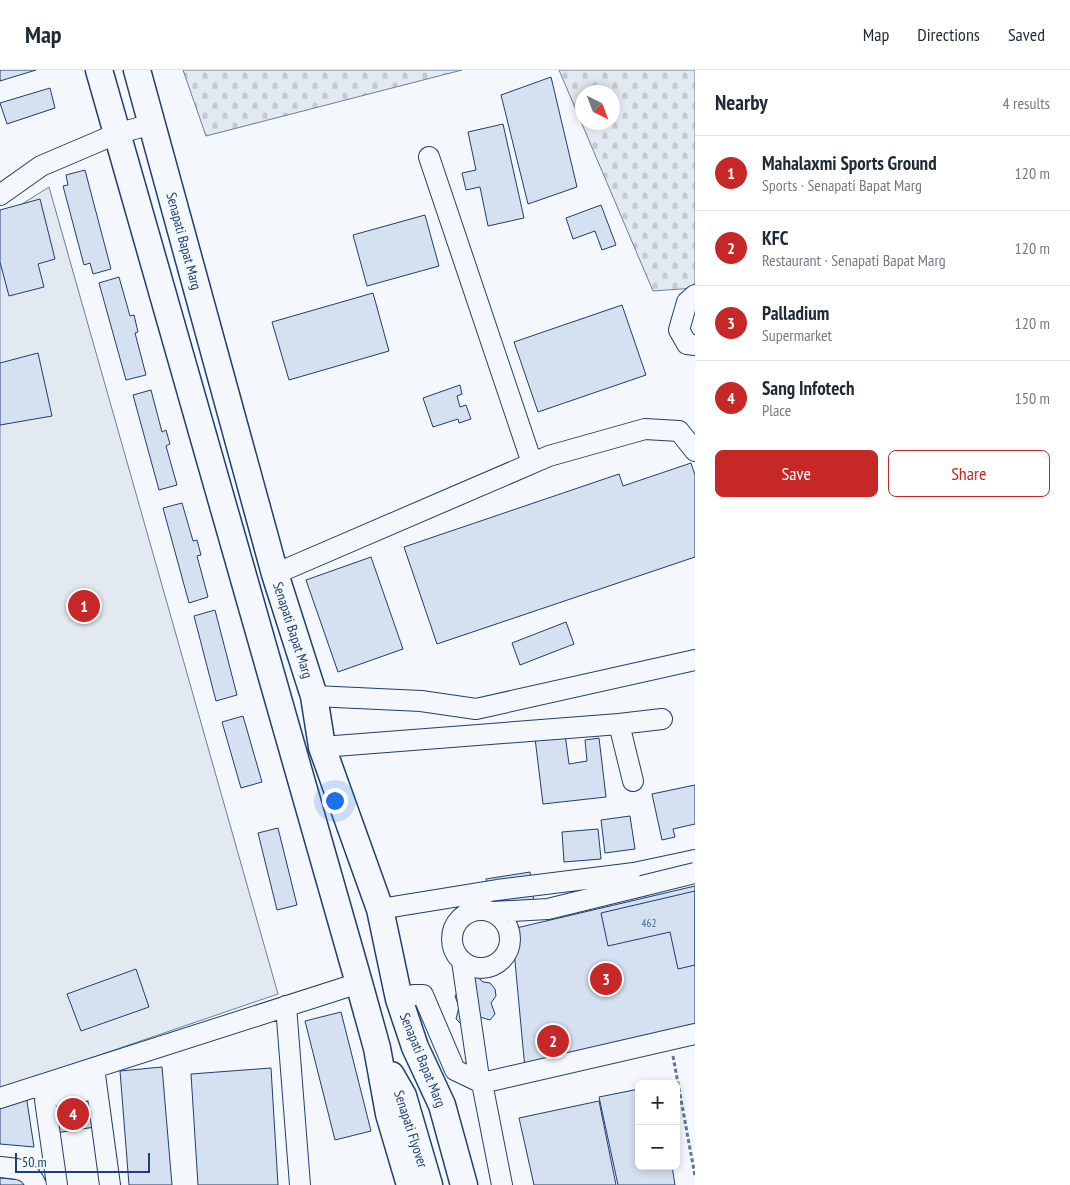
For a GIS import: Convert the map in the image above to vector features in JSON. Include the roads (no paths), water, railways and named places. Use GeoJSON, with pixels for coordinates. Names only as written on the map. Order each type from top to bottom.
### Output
{"type":"FeatureCollection","features":[{"type":"Feature","properties":{"kind":"main road"},"geometry":{"type":"LineString","coordinates":[[99,70],[359,983],[376,1048],[389,1114],[410,1185]]}},
{"type":"Feature","properties":{"kind":"main road","name":"Senapati Bapat Marg"},"geometry":{"type":"LineString","coordinates":[[137,70],[275,574],[314,696],[322,747],[380,909],[399,998],[415,1047],[442,1105],[464,1185]]}},
{"type":"Feature","properties":{"kind":"main road","name":"Senapati Flyover"},"geometry":{"type":"LineString","coordinates":[[415,1047],[424,1104],[448,1185]]}},
{"type":"Feature","properties":{"kind":"main road","name":"Senapati Flyover"},"geometry":{"type":"LineString","coordinates":[[376,1048],[403,1096],[429,1185]]}},
{"type":"Feature","properties":{"kind":"lane"},"geometry":{"type":"LineString","coordinates":[[0,195],[41,166],[116,134],[152,124]]}},
{"type":"Feature","properties":{"kind":"lane"},"geometry":{"type":"LineString","coordinates":[[429,157],[532,463]]}},
{"type":"Feature","properties":{"kind":"lane"},"geometry":{"type":"LineString","coordinates":[[695,295],[687,302],[679,330],[687,344],[695,345]]}},
{"type":"Feature","properties":{"kind":"lane"},"geometry":{"type":"LineString","coordinates":[[275,574],[549,456],[645,429],[679,431],[695,451]]}},
{"type":"Feature","properties":{"kind":"lane"},"geometry":{"type":"LineString","coordinates":[[314,696],[421,701],[476,709],[695,660]]}},
{"type":"Feature","properties":{"kind":"lane"},"geometry":{"type":"LineString","coordinates":[[322,747],[662,719]]}},
{"type":"Feature","properties":{"kind":"lane"},"geometry":{"type":"LineString","coordinates":[[619,724],[633,781]]}},
{"type":"Feature","properties":{"kind":"lane"},"geometry":{"type":"LineString","coordinates":[[492,912],[501,917],[510,933],[508,951],[503,959],[488,968],[478,969],[462,961],[452,944],[457,924],[472,912],[482,910],[492,912],[548,909],[695,860]]}},
{"type":"Feature","properties":{"kind":"lane"},"geometry":{"type":"LineString","coordinates":[[380,909],[497,890],[638,880],[695,873]]}},
{"type":"Feature","properties":{"kind":"lane"},"geometry":{"type":"LineString","coordinates":[[638,880],[651,889],[695,879]]}},
{"type":"Feature","properties":{"kind":"lane"},"geometry":{"type":"LineString","coordinates":[[462,961],[479,1078],[482,1083],[502,1185]]}},
{"type":"Feature","properties":{"kind":"lane"},"geometry":{"type":"LineString","coordinates":[[0,1098],[359,983]]}},
{"type":"Feature","properties":{"kind":"lane"},"geometry":{"type":"LineString","coordinates":[[399,998],[414,994],[423,995],[455,1070],[482,1083],[695,1034]]}},
{"type":"Feature","properties":{"kind":"lane"},"geometry":{"type":"LineString","coordinates":[[286,1006],[300,1185]]}},
{"type":"Feature","properties":{"kind":"lane"},"geometry":{"type":"LineString","coordinates":[[94,1068],[110,1185]]}},
{"type":"Feature","properties":{"kind":"lane"},"geometry":{"type":"LineString","coordinates":[[57,1185],[45,1100],[48,1097],[97,1088]]}},
{"type":"Feature","properties":{"kind":"lane"},"geometry":{"type":"LineString","coordinates":[[0,1168],[25,1170],[32,1176],[36,1185]]}},
{"type":"Feature","properties":{"kind":"place","name":"Mahalaxmi Sports Ground"},"geometry":{"type":"Point","coordinates":[84,606]}},
{"type":"Feature","properties":{"kind":"place","name":"Palladium"},"geometry":{"type":"Point","coordinates":[606,979]}},
{"type":"Feature","properties":{"kind":"place","name":"KFC"},"geometry":{"type":"Point","coordinates":[553,1041]}},
{"type":"Feature","properties":{"kind":"place","name":"Sang Infotech"},"geometry":{"type":"Point","coordinates":[73,1114]}}]}
